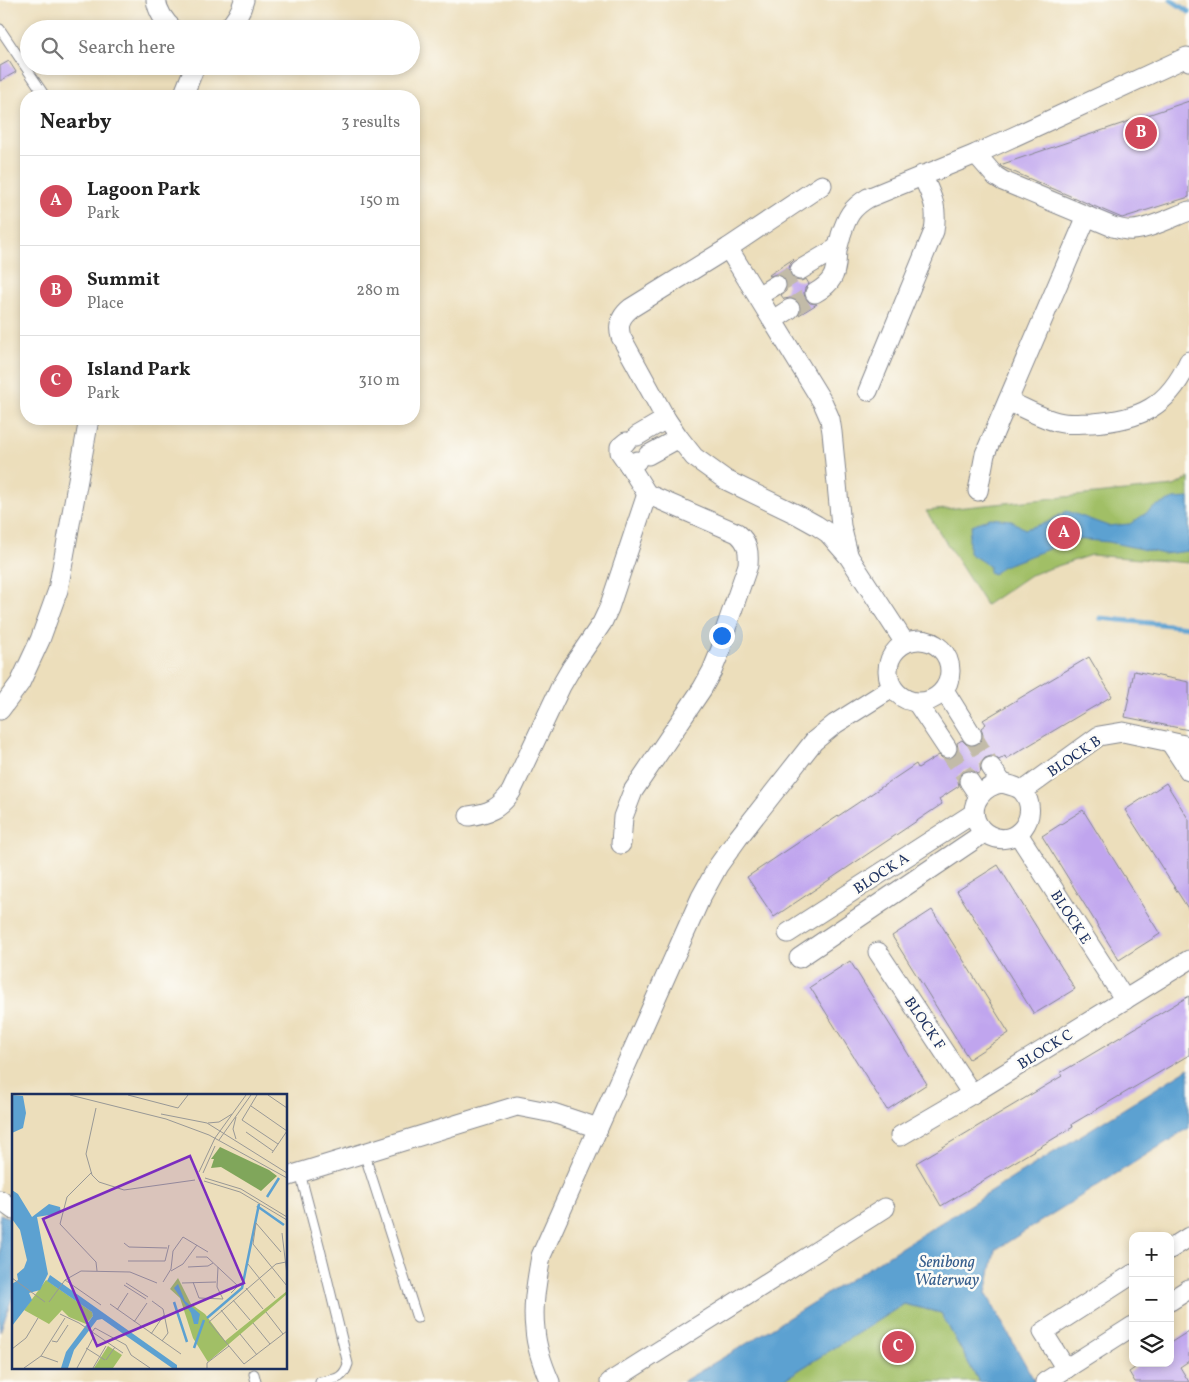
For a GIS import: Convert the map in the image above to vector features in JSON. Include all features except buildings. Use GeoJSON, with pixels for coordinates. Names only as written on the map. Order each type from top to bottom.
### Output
{"type":"FeatureCollection","features":[{"type":"Feature","properties":{"kind":"street"},"geometry":{"type":"LineString","coordinates":[[156,0],[160,14],[165,20]]}},
{"type":"Feature","properties":{"kind":"street"},"geometry":{"type":"LineString","coordinates":[[236,20],[244,0]]}},
{"type":"Feature","properties":{"kind":"street"},"geometry":{"type":"LineString","coordinates":[[815,294],[827,285],[836,271],[837,248],[847,218],[859,203],[976,154],[1187,58],[1189,61]]}},
{"type":"Feature","properties":{"kind":"street"},"geometry":{"type":"LineString","coordinates":[[185,90],[191,75]]}},
{"type":"Feature","properties":{"kind":"street"},"geometry":{"type":"LineString","coordinates":[[976,154],[995,176],[1003,181],[1125,230],[1145,228],[1189,211]]}},
{"type":"Feature","properties":{"kind":"street"},"geometry":{"type":"LineString","coordinates":[[868,391],[934,231],[936,221],[935,204],[922,175]]}},
{"type":"Feature","properties":{"kind":"street"},"geometry":{"type":"LineString","coordinates":[[822,185],[728,248],[631,308],[619,323],[619,330],[621,337],[666,419],[678,438],[694,457],[726,480],[816,525],[828,533],[849,557],[905,643]]}},
{"type":"Feature","properties":{"kind":"street"},"geometry":{"type":"LineString","coordinates":[[978,491],[986,454],[1087,216]]}},
{"type":"Feature","properties":{"kind":"street"},"geometry":{"type":"LineString","coordinates":[[728,248],[823,403],[830,419],[840,512],[849,557]]}},
{"type":"Feature","properties":{"kind":"street"},"geometry":{"type":"LineString","coordinates":[[800,270],[837,248]]}},
{"type":"Feature","properties":{"kind":"street"},"geometry":{"type":"LineString","coordinates":[[758,296],[776,285]]}},
{"type":"Feature","properties":{"kind":"street"},"geometry":{"type":"LineString","coordinates":[[773,320],[790,309]]}},
{"type":"Feature","properties":{"kind":"street"},"geometry":{"type":"LineString","coordinates":[[1008,401],[1059,422],[1071,424],[1125,419],[1155,406],[1182,376],[1189,361]]}},
{"type":"Feature","properties":{"kind":"street"},"geometry":{"type":"LineString","coordinates":[[638,460],[620,452],[620,447],[666,419]]}},
{"type":"Feature","properties":{"kind":"street"},"geometry":{"type":"LineString","coordinates":[[0,710],[24,674],[40,640],[58,590],[88,425]]}},
{"type":"Feature","properties":{"kind":"street"},"geometry":{"type":"LineString","coordinates":[[638,460],[678,438]]}},
{"type":"Feature","properties":{"kind":"street"},"geometry":{"type":"LineString","coordinates":[[469,816],[485,814],[495,809],[512,792],[561,686],[602,623],[609,608],[647,494],[638,460]]}},
{"type":"Feature","properties":{"kind":"street"},"geometry":{"type":"LineString","coordinates":[[621,844],[623,817],[633,791],[702,690],[712,671],[748,565],[749,554],[748,546],[743,538],[736,533],[647,494]]}},
{"type":"Feature","properties":{"kind":"street"},"geometry":{"type":"LineString","coordinates":[[915,640],[935,644],[943,651],[948,660],[950,670],[949,681],[937,697],[927,702],[917,703],[907,701],[898,696],[892,688],[887,668],[890,658],[896,649],[905,643],[915,640]]}},
{"type":"Feature","properties":{"kind":"street"},"geometry":{"type":"LineString","coordinates":[[550,1382],[543,1364],[535,1330],[535,1289],[541,1256],[701,897],[718,866],[738,838],[814,741],[835,724],[892,688]]}},
{"type":"Feature","properties":{"kind":"street"},"geometry":{"type":"LineString","coordinates":[[944,690],[972,735]]}},
{"type":"Feature","properties":{"kind":"street"},"geometry":{"type":"LineString","coordinates":[[917,703],[948,748]]}},
{"type":"Feature","properties":{"kind":"street","name":"BLOCK B"},"geometry":{"type":"LineString","coordinates":[[1023,791],[1099,736],[1123,732],[1189,746]]}},
{"type":"Feature","properties":{"kind":"street"},"geometry":{"type":"LineString","coordinates":[[1170,742],[1189,771]]}},
{"type":"Feature","properties":{"kind":"street"},"geometry":{"type":"LineString","coordinates":[[991,766],[1002,784]]}},
{"type":"Feature","properties":{"kind":"street"},"geometry":{"type":"LineString","coordinates":[[1002,784],[1010,785],[1023,791],[1030,810],[1028,819],[1018,834],[1010,838],[1001,839],[984,833],[979,827],[976,820],[974,796],[993,785],[1002,784]]}},
{"type":"Feature","properties":{"kind":"street","name":"BLOCK A"},"geometry":{"type":"LineString","coordinates":[[788,933],[974,796]]}},
{"type":"Feature","properties":{"kind":"street"},"geometry":{"type":"LineString","coordinates":[[799,958],[984,833]]}},
{"type":"Feature","properties":{"kind":"street","name":"BLOCK E"},"geometry":{"type":"LineString","coordinates":[[1018,834],[1125,1000]]}},
{"type":"Feature","properties":{"kind":"street","name":"BLOCK F"},"geometry":{"type":"LineString","coordinates":[[878,952],[972,1094]]}},
{"type":"Feature","properties":{"kind":"street","name":"BLOCK C"},"geometry":{"type":"LineString","coordinates":[[900,1136],[972,1094],[1189,960]]}},
{"type":"Feature","properties":{"kind":"street"},"geometry":{"type":"LineString","coordinates":[[293,1175],[518,1106],[552,1113],[598,1128]]}},
{"type":"Feature","properties":{"kind":"street"},"geometry":{"type":"LineString","coordinates":[[0,1200],[12,1209]]}},
{"type":"Feature","properties":{"kind":"street"},"geometry":{"type":"LineString","coordinates":[[610,1382],[885,1208]]}},
{"type":"Feature","properties":{"kind":"street"},"geometry":{"type":"LineString","coordinates":[[1174,1246],[1189,1237]]}},
{"type":"Feature","properties":{"kind":"street"},"geometry":{"type":"LineString","coordinates":[[1066,1369],[1043,1332],[1129,1277]]}},
{"type":"Feature","properties":{"kind":"street"},"geometry":{"type":"LineString","coordinates":[[1174,1298],[1189,1289]]}},
{"type":"Feature","properties":{"kind":"street"},"geometry":{"type":"LineString","coordinates":[[1046,1382],[1129,1329]]}},
{"type":"Feature","properties":{"kind":"lane"},"geometry":{"type":"LineString","coordinates":[[0,29],[20,60]]}},
{"type":"Feature","properties":{"kind":"lane"},"geometry":{"type":"LineString","coordinates":[[30,75],[41,90]]}},
{"type":"Feature","properties":{"kind":"lane"},"geometry":{"type":"LineString","coordinates":[[364,1153],[417,1318]]}},
{"type":"Feature","properties":{"kind":"lane"},"geometry":{"type":"LineString","coordinates":[[293,1175],[320,1245],[348,1364],[346,1372],[340,1378],[320,1382]]}},
{"type":"Feature","properties":{"kind":"green space"},"geometry":{"type":"Polygon","coordinates":[[[1189,478],[1189,563],[1091,555],[1030,575],[986,605],[926,511],[1174,486],[1189,478]]]}},
{"type":"Feature","properties":{"kind":"green space"},"geometry":{"type":"Polygon","coordinates":[[[904,1304],[941,1313],[979,1382],[780,1382],[904,1304]]]}},
{"type":"Feature","properties":{"kind":"water"},"geometry":{"type":"Polygon","coordinates":[[[1189,498],[1189,551],[1164,554],[1109,542],[1075,539],[1001,567],[994,574],[989,572],[989,566],[969,553],[969,535],[972,525],[990,518],[1010,520],[1025,529],[1046,523],[1067,511],[1108,526],[1130,524],[1158,505],[1174,499],[1189,498]]]}},
{"type":"Feature","properties":{"kind":"water","name":"Senibong Waterway"},"geometry":{"type":"Polygon","coordinates":[[[1189,1068],[1189,1128],[995,1250],[986,1293],[1035,1382],[979,1382],[941,1313],[904,1304],[780,1382],[682,1382],[756,1338],[1189,1068]]]}},
{"type":"Feature","properties":{"kind":"water"},"geometry":{"type":"Polygon","coordinates":[[[0,1214],[12,1218],[12,1299],[0,1332],[0,1214]]]}},
{"type":"Feature","properties":{"kind":"waterway"},"geometry":{"type":"LineString","coordinates":[[1171,0],[1189,12]]}},
{"type":"Feature","properties":{"kind":"waterway"},"geometry":{"type":"LineString","coordinates":[[1100,618],[1189,627]]}},
{"type":"Feature","properties":{"kind":"tunnel"},"geometry":{"type":"LineString","coordinates":[[776,285],[800,270]]}},
{"type":"Feature","properties":{"kind":"tunnel"},"geometry":{"type":"LineString","coordinates":[[790,309],[815,293]]}},
{"type":"Feature","properties":{"kind":"tunnel"},"geometry":{"type":"LineString","coordinates":[[972,735],[991,767]]}},
{"type":"Feature","properties":{"kind":"tunnel"},"geometry":{"type":"LineString","coordinates":[[947,748],[969,781]]}},
{"type":"Feature","properties":{"kind":"place","name":"Summit"},"geometry":{"type":"Point","coordinates":[1141,133]}},
{"type":"Feature","properties":{"kind":"place","name":"Lagoon Park"},"geometry":{"type":"Point","coordinates":[1064,533]}},
{"type":"Feature","properties":{"kind":"place","name":"Island Park"},"geometry":{"type":"Point","coordinates":[898,1347]}}]}
